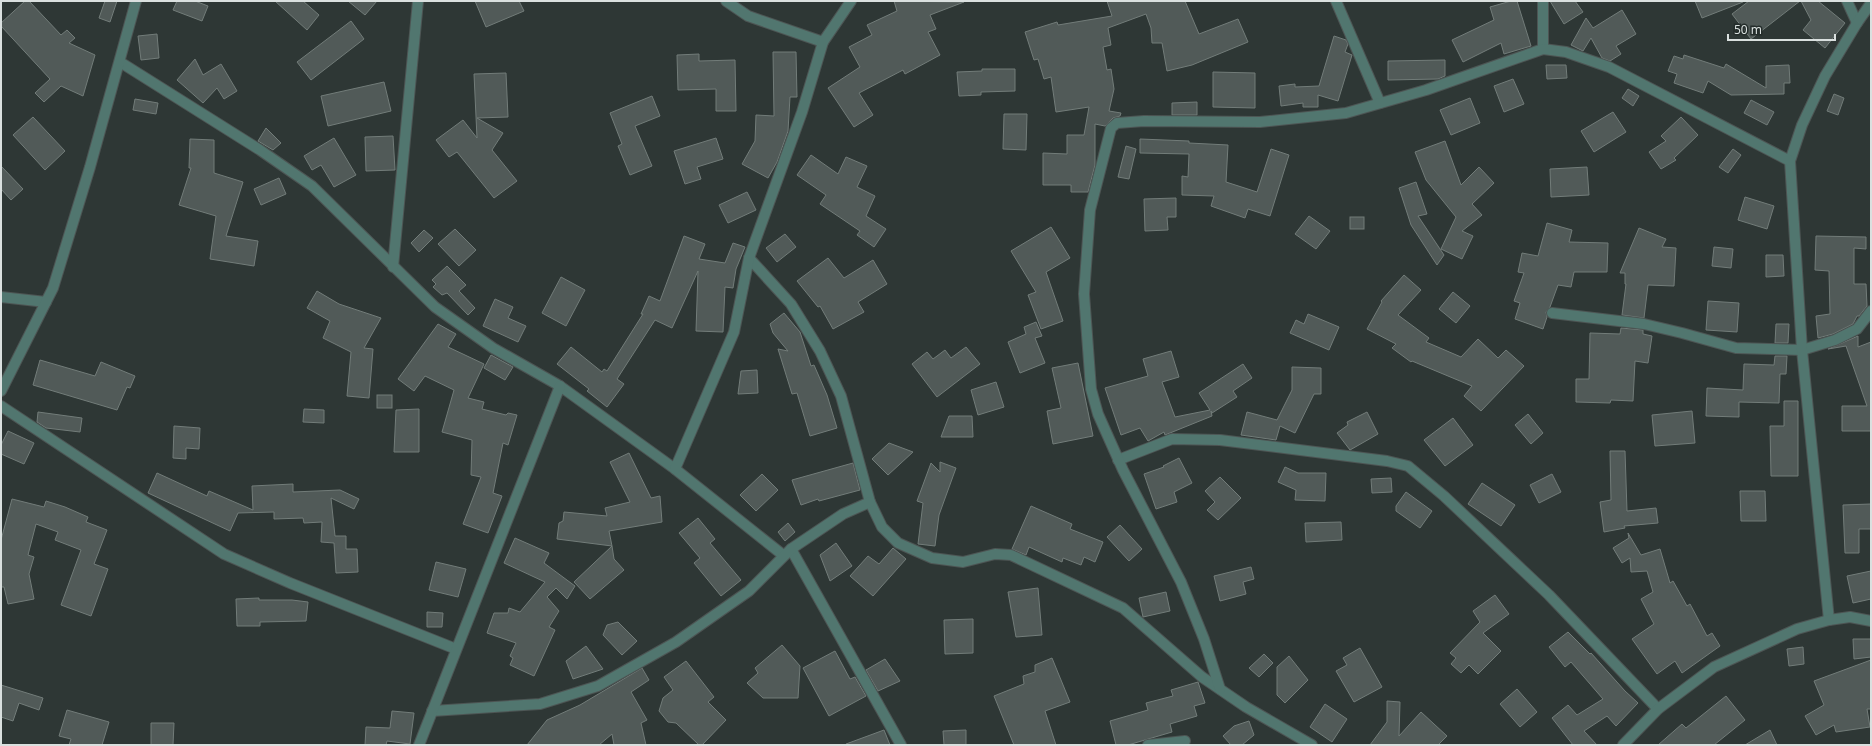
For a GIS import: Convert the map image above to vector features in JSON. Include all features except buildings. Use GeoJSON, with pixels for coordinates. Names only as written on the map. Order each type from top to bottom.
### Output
{"type":"FeatureCollection","features":[{"type":"Feature","properties":{"kind":"street"},"geometry":{"type":"LineString","coordinates":[[1,391],[56,281],[120,62],[136,1]]}},
{"type":"Feature","properties":{"kind":"street"},"geometry":{"type":"LineString","coordinates":[[393,267],[418,1]]}},
{"type":"Feature","properties":{"kind":"street"},"geometry":{"type":"LineString","coordinates":[[726,1],[748,16],[823,42]]}},
{"type":"Feature","properties":{"kind":"street"},"geometry":{"type":"LineString","coordinates":[[675,469],[734,332],[749,258],[802,112],[823,42],[851,1]]}},
{"type":"Feature","properties":{"kind":"street"},"geometry":{"type":"LineString","coordinates":[[1336,1],[1380,103]]}},
{"type":"Feature","properties":{"kind":"street"},"geometry":{"type":"LineString","coordinates":[[1543,1],[1543,48]]}},
{"type":"Feature","properties":{"kind":"street"},"geometry":{"type":"LineString","coordinates":[[1847,1],[1856,23]]}},
{"type":"Feature","properties":{"kind":"street"},"geometry":{"type":"LineString","coordinates":[[1829,620],[1802,350],[1790,161],[1802,125],[1825,76],[1856,23],[1871,3]]}},
{"type":"Feature","properties":{"kind":"street"},"geometry":{"type":"LineString","coordinates":[[1220,690],[1204,639],[1181,582],[1118,460],[1098,414],[1091,389],[1084,294],[1090,210],[1111,128],[1117,123],[1260,122],[1346,113],[1426,90],[1543,48],[1566,52],[1610,68],[1790,161]]}},
{"type":"Feature","properties":{"kind":"street"},"geometry":{"type":"LineString","coordinates":[[120,62],[260,150],[312,186],[435,307],[493,348],[560,386],[787,552],[902,745]]}},
{"type":"Feature","properties":{"kind":"street"},"geometry":{"type":"LineString","coordinates":[[749,258],[790,304],[806,326],[820,351],[841,396],[870,502],[882,527],[898,543],[932,558],[963,562],[995,554],[1011,555],[1123,608],[1202,677],[1246,708],[1312,745]]}},
{"type":"Feature","properties":{"kind":"street"},"geometry":{"type":"LineString","coordinates":[[1,297],[46,302]]}},
{"type":"Feature","properties":{"kind":"street"},"geometry":{"type":"LineString","coordinates":[[1552,313],[1644,324],[1682,332],[1736,348],[1802,350],[1835,340],[1856,329],[1871,311]]}},
{"type":"Feature","properties":{"kind":"street"},"geometry":{"type":"LineString","coordinates":[[419,745],[560,386]]}},
{"type":"Feature","properties":{"kind":"street"},"geometry":{"type":"LineString","coordinates":[[1,406],[224,554],[290,583],[456,649]]}},
{"type":"Feature","properties":{"kind":"street"},"geometry":{"type":"LineString","coordinates":[[1118,460],[1172,439],[1220,440],[1387,461],[1408,466],[1444,496],[1549,595],[1658,709]]}},
{"type":"Feature","properties":{"kind":"street"},"geometry":{"type":"LineString","coordinates":[[432,711],[540,704],[598,686],[676,642],[749,591],[787,552],[842,514],[870,502]]}},
{"type":"Feature","properties":{"kind":"street"},"geometry":{"type":"LineString","coordinates":[[1623,745],[1658,709],[1714,668],[1797,629],[1829,620],[1850,617],[1871,621]]}},
{"type":"Feature","properties":{"kind":"street"},"geometry":{"type":"LineString","coordinates":[[1148,745],[1185,741]]}}]}
